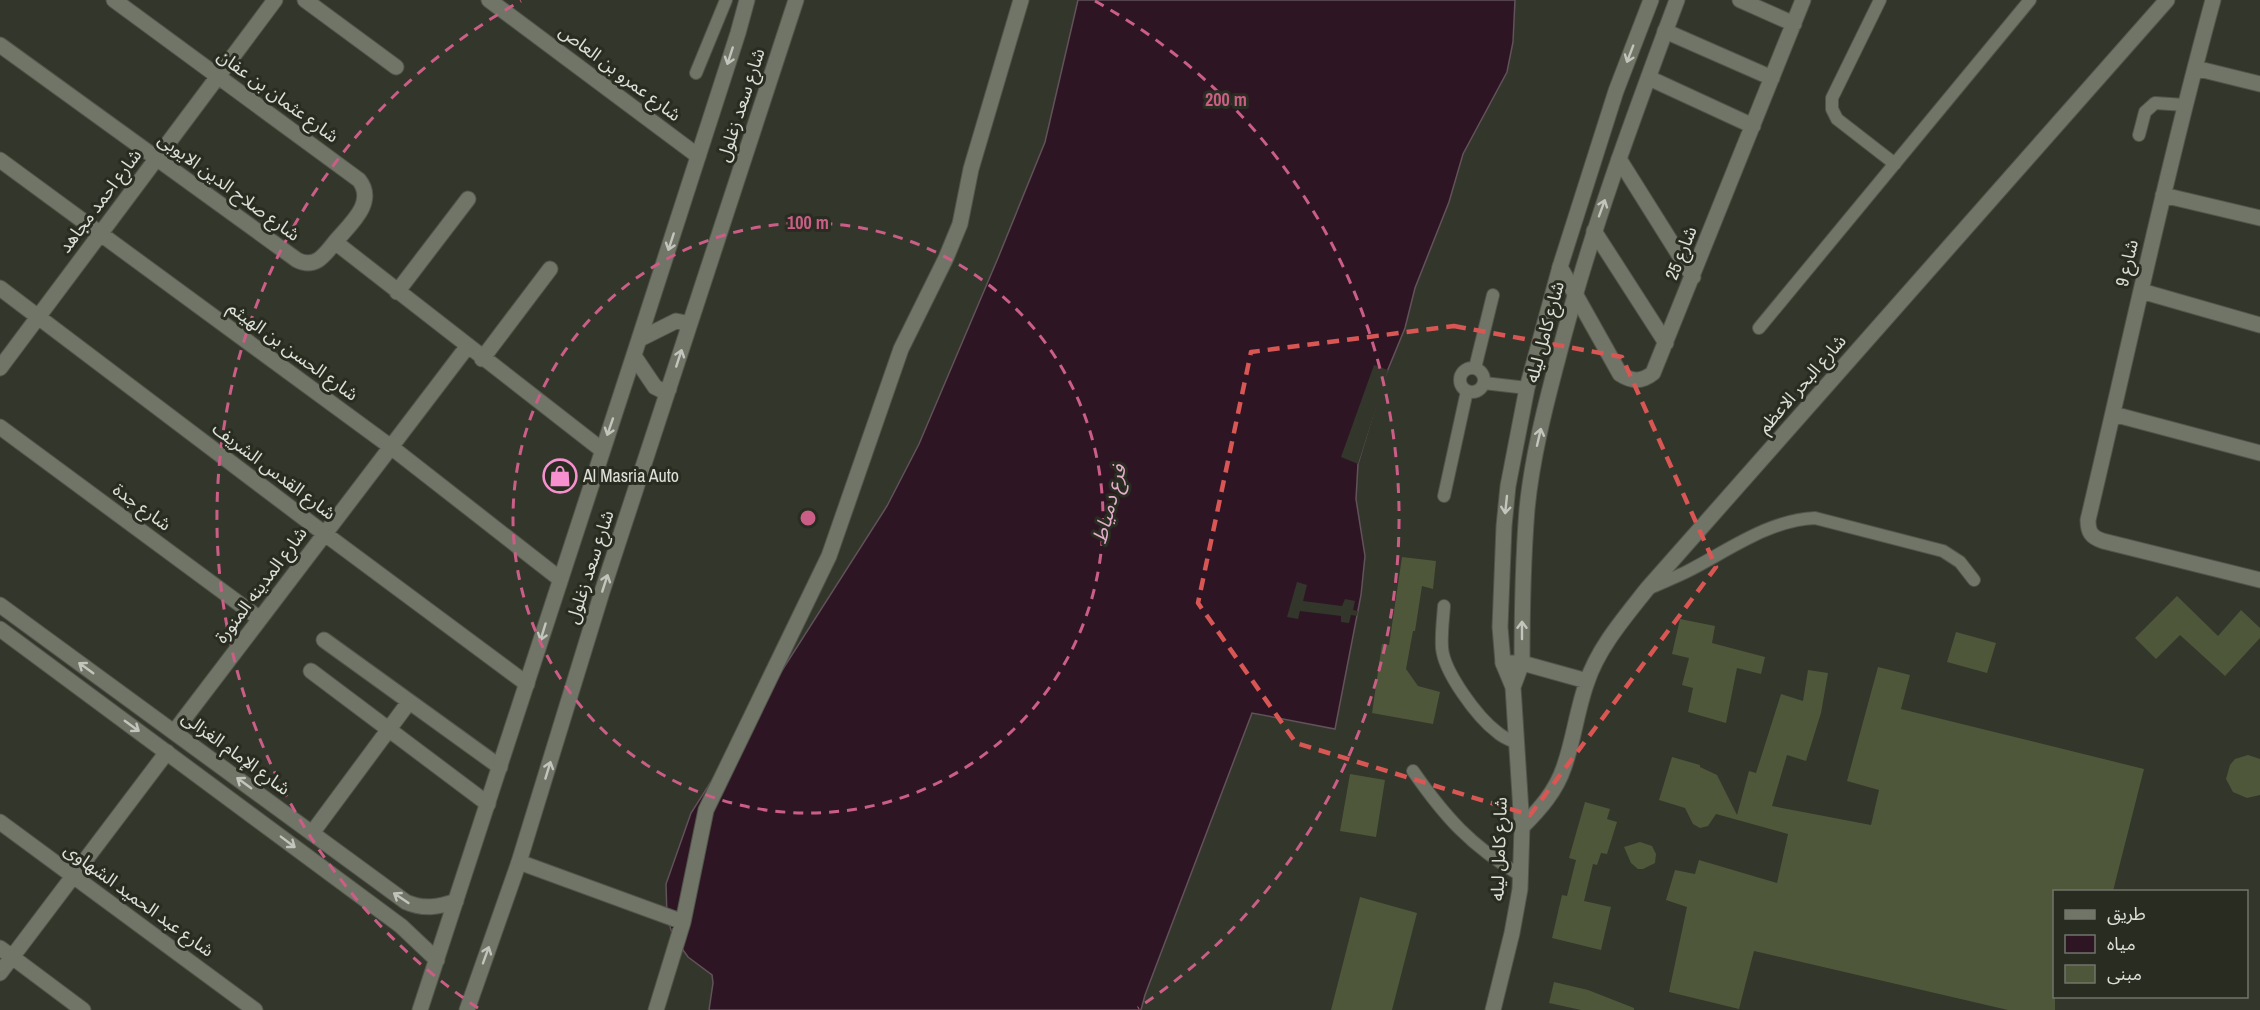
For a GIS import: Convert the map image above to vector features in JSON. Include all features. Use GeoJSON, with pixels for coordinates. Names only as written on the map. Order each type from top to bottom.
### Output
{"type":"FeatureCollection","features":[{"type":"Feature","properties":{"kind":"street","name":"شارع عثمان بن عفان"},"geometry":{"type":"LineString","coordinates":[[114,0],[359,180],[363,185],[366,199],[364,205],[335,242]]}},
{"type":"Feature","properties":{"kind":"street","name":"شارع احمد مجاهد"},"geometry":{"type":"LineString","coordinates":[[0,368],[275,0]]}},
{"type":"Feature","properties":{"kind":"street"},"geometry":{"type":"LineString","coordinates":[[305,0],[396,67]]}},
{"type":"Feature","properties":{"kind":"street","name":"شارع عمرو بن العاص"},"geometry":{"type":"LineString","coordinates":[[489,0],[698,156]]}},
{"type":"Feature","properties":{"kind":"street","name":"شارع سعد زغلول"},"geometry":{"type":"LineString","coordinates":[[420,1010],[640,339],[747,0]]}},
{"type":"Feature","properties":{"kind":"street","name":"شارع سعد زغلول"},"geometry":{"type":"LineString","coordinates":[[467,1010],[519,862],[602,592],[796,0]]}},
{"type":"Feature","properties":{"kind":"street"},"geometry":{"type":"LineString","coordinates":[[656,1010],[683,922],[706,810],[829,556],[901,349],[946,258],[960,224],[971,168],[1021,0]]}},
{"type":"Feature","properties":{"kind":"street","name":"شارع كامل ليله"},"geometry":{"type":"LineString","coordinates":[[1493,1010],[1512,933],[1520,875],[1522,827],[1513,687],[1503,663],[1500,627],[1508,486],[1527,388],[1560,267],[1612,101],[1651,0]]}},
{"type":"Feature","properties":{"kind":"street","name":"شارع كامل ليله"},"geometry":{"type":"LineString","coordinates":[[1513,687],[1522,663],[1527,508],[1536,450],[1550,390],[1574,293],[1594,231],[1677,0]]}},
{"type":"Feature","properties":{"kind":"street"},"geometry":{"type":"LineString","coordinates":[[1740,0],[1794,24]]}},
{"type":"Feature","properties":{"kind":"street","name":"شارع 25"},"geometry":{"type":"LineString","coordinates":[[1560,267],[1617,368],[1626,378],[1641,380],[1653,373],[1803,0]]}},
{"type":"Feature","properties":{"kind":"street","name":"شارع البحر الاعظم"},"geometry":{"type":"LineString","coordinates":[[1522,827],[1540,810],[1554,790],[1564,767],[1587,681],[1607,644],[1647,589],[2167,0]]}},
{"type":"Feature","properties":{"kind":"street","name":"شارع 9"},"geometry":{"type":"LineString","coordinates":[[2213,0],[2140,291],[2088,519],[2088,529],[2091,536],[2103,541],[2260,580]]}},
{"type":"Feature","properties":{"kind":"street"},"geometry":{"type":"LineString","coordinates":[[1665,31],[1772,78]]}},
{"type":"Feature","properties":{"kind":"street","name":"شارع صلاح الدين الايوبى"},"geometry":{"type":"LineString","coordinates":[[0,45],[301,262],[316,262],[335,242]]}},
{"type":"Feature","properties":{"kind":"street"},"geometry":{"type":"LineString","coordinates":[[2195,68],[2260,84]]}},
{"type":"Feature","properties":{"kind":"street"},"geometry":{"type":"LineString","coordinates":[[1649,78],[1753,126]]}},
{"type":"Feature","properties":{"kind":"street"},"geometry":{"type":"LineString","coordinates":[[1619,159],[1693,277]]}},
{"type":"Feature","properties":{"kind":"street","name":"شارع الحسن بن الهيثم"},"geometry":{"type":"LineString","coordinates":[[0,160],[391,447],[560,579]]}},
{"type":"Feature","properties":{"kind":"street"},"geometry":{"type":"LineString","coordinates":[[2163,195],[2260,218]]}},
{"type":"Feature","properties":{"kind":"street"},"geometry":{"type":"LineString","coordinates":[[397,291],[468,199]]}},
{"type":"Feature","properties":{"kind":"street"},"geometry":{"type":"LineString","coordinates":[[1594,231],[1666,343]]}},
{"type":"Feature","properties":{"kind":"street"},"geometry":{"type":"LineString","coordinates":[[335,242],[482,359],[602,450]]}},
{"type":"Feature","properties":{"kind":"street"},"geometry":{"type":"LineString","coordinates":[[482,359],[550,269]]}},
{"type":"Feature","properties":{"kind":"street","name":"شارع القدس الشريف"},"geometry":{"type":"LineString","coordinates":[[0,288],[527,684]]}},
{"type":"Feature","properties":{"kind":"street"},"geometry":{"type":"LineString","coordinates":[[2140,291],[2260,325]]}},
{"type":"Feature","properties":{"kind":"street"},"geometry":{"type":"LineString","coordinates":[[640,339],[676,321],[686,323],[688,329]]}},
{"type":"Feature","properties":{"kind":"street","name":"شارع المدينه المنورة"},"geometry":{"type":"LineString","coordinates":[[174,732],[467,347]]}},
{"type":"Feature","properties":{"kind":"street"},"geometry":{"type":"LineString","coordinates":[[634,356],[655,387],[661,390],[669,389]]}},
{"type":"Feature","properties":{"kind":"street"},"geometry":{"type":"LineString","coordinates":[[1527,388],[1550,390]]}},
{"type":"Feature","properties":{"kind":"street"},"geometry":{"type":"LineString","coordinates":[[2113,414],[2260,453]]}},
{"type":"Feature","properties":{"kind":"street","name":"شارع جدة"},"geometry":{"type":"LineString","coordinates":[[0,427],[260,619]]}},
{"type":"Feature","properties":{"kind":"street","name":"شارع الإمام الغزالى"},"geometry":{"type":"LineString","coordinates":[[0,605],[406,902],[430,908],[456,901]]}},
{"type":"Feature","properties":{"kind":"street"},"geometry":{"type":"LineString","coordinates":[[0,629],[401,926],[437,960]]}},
{"type":"Feature","properties":{"kind":"street"},"geometry":{"type":"LineString","coordinates":[[324,640],[500,767]]}},
{"type":"Feature","properties":{"kind":"street"},"geometry":{"type":"LineString","coordinates":[[1503,663],[1522,663],[1587,681]]}},
{"type":"Feature","properties":{"kind":"street"},"geometry":{"type":"LineString","coordinates":[[311,671],[488,804]]}},
{"type":"Feature","properties":{"kind":"street"},"geometry":{"type":"LineString","coordinates":[[312,833],[409,702]]}},
{"type":"Feature","properties":{"kind":"street"},"geometry":{"type":"LineString","coordinates":[[0,973],[6,953],[73,876],[167,752]]}},
{"type":"Feature","properties":{"kind":"street","name":"شارع عبد الحميد الشهاوى"},"geometry":{"type":"LineString","coordinates":[[0,822],[255,1010]]}},
{"type":"Feature","properties":{"kind":"street"},"geometry":{"type":"LineString","coordinates":[[519,862],[683,922]]}},
{"type":"Feature","properties":{"kind":"street"},"geometry":{"type":"LineString","coordinates":[[6,953],[83,1010]]}},
{"type":"Feature","properties":{"kind":"lane"},"geometry":{"type":"LineString","coordinates":[[696,73],[726,0]]}},
{"type":"Feature","properties":{"kind":"lane"},"geometry":{"type":"LineString","coordinates":[[1880,0],[1831,104],[1837,119],[1894,164]]}},
{"type":"Feature","properties":{"kind":"lane"},"geometry":{"type":"LineString","coordinates":[[1759,328],[2030,0]]}},
{"type":"Feature","properties":{"kind":"lane"},"geometry":{"type":"LineString","coordinates":[[2139,135],[2145,112],[2149,107],[2162,102],[2185,105]]}},
{"type":"Feature","properties":{"kind":"lane"},"geometry":{"type":"LineString","coordinates":[[1475,368],[1493,295]]}},
{"type":"Feature","properties":{"kind":"lane"},"geometry":{"type":"LineString","coordinates":[[1475,368],[1483,374],[1484,383],[1478,391],[1467,391],[1462,386],[1460,377],[1466,370],[1475,368]]}},
{"type":"Feature","properties":{"kind":"lane"},"geometry":{"type":"LineString","coordinates":[[1484,383],[1527,388]]}},
{"type":"Feature","properties":{"kind":"lane"},"geometry":{"type":"LineString","coordinates":[[1444,496],[1467,391]]}},
{"type":"Feature","properties":{"kind":"lane"},"geometry":{"type":"LineString","coordinates":[[1647,589],[1686,572],[1779,524],[1796,519],[1815,518],[1943,551],[1960,562],[1974,580]]}},
{"type":"Feature","properties":{"kind":"lane"},"geometry":{"type":"LineString","coordinates":[[1444,606],[1442,647],[1447,664],[1467,700],[1482,719],[1498,734],[1517,743]]}},
{"type":"Feature","properties":{"kind":"lane"},"geometry":{"type":"LineString","coordinates":[[1413,771],[1457,827],[1493,859],[1520,875]]}},
{"type":"Feature","properties":{"kind":"highlighted area"},"geometry":{"type":"Polygon","coordinates":[[[1454,326],[1622,357],[1716,567],[1530,815],[1296,743],[1198,603],[1251,352],[1454,326]]]}},
{"type":"Feature","properties":{"kind":"water","name":"فرع دمياط"},"geometry":{"type":"Polygon","coordinates":[[[1078,0],[1515,0],[1513,42],[1507,72],[1463,154],[1449,202],[1415,288],[1405,328],[1382,384],[1358,464],[1356,499],[1365,556],[1361,595],[1335,729],[1252,713],[1141,1010],[709,1010],[712,975],[688,957],[673,936],[667,917],[666,884],[691,813],[887,506],[919,444],[1045,142],[1078,0]]]}},
{"type":"Feature","properties":{"kind":"pier"},"geometry":{"type":"Polygon","coordinates":[[[1374,365],[1388,370],[1358,464],[1341,457],[1374,365]]]}},
{"type":"Feature","properties":{"kind":"pier"},"geometry":{"type":"Polygon","coordinates":[[[1297,582],[1307,585],[1303,601],[1342,606],[1345,599],[1355,601],[1353,610],[1358,611],[1357,616],[1351,615],[1349,623],[1341,622],[1341,616],[1300,611],[1298,619],[1287,617],[1297,582]]]}},
{"type":"Feature","properties":{"kind":"building"},"geometry":{"type":"Polygon","coordinates":[[[1402,557],[1436,561],[1433,589],[1422,586],[1406,669],[1418,686],[1440,692],[1433,724],[1372,713],[1382,644],[1389,645],[1402,557]]]}},
{"type":"Feature","properties":{"kind":"building"},"geometry":{"type":"Polygon","coordinates":[[[2177,596],[2218,636],[2241,610],[2260,628],[2260,638],[2225,676],[2180,635],[2156,659],[2135,638],[2177,596]]]}},
{"type":"Feature","properties":{"kind":"building"},"geometry":{"type":"Polygon","coordinates":[[[1680,619],[1715,626],[1712,643],[1765,657],[1761,674],[1737,668],[1726,723],[1688,712],[1693,688],[1682,685],[1689,658],[1672,654],[1680,619]]]}},
{"type":"Feature","properties":{"kind":"building"},"geometry":{"type":"Polygon","coordinates":[[[1956,632],[1996,643],[1987,673],[1947,662],[1956,632]]]}},
{"type":"Feature","properties":{"kind":"building"},"geometry":{"type":"Polygon","coordinates":[[[1878,667],[1910,675],[1901,709],[2144,769],[2113,890],[2053,890],[2055,1010],[2008,1010],[1754,951],[1739,1009],[1669,992],[1687,907],[1666,900],[1675,870],[1695,874],[1699,860],[1777,883],[1788,834],[1716,814],[1708,826],[1700,828],[1693,824],[1685,808],[1659,800],[1672,757],[1700,765],[1717,775],[1737,815],[1749,771],[1756,773],[1781,694],[1803,701],[1808,670],[1828,673],[1821,713],[1806,761],[1787,755],[1772,806],[1871,825],[1879,790],[1847,781],[1878,667]]]}},
{"type":"Feature","properties":{"kind":"building"},"geometry":{"type":"Polygon","coordinates":[[[2248,755],[2260,759],[2260,795],[2247,798],[2233,792],[2226,779],[2230,765],[2235,759],[2248,755]]]}},
{"type":"Feature","properties":{"kind":"building"},"geometry":{"type":"Polygon","coordinates":[[[1350,774],[1385,780],[1376,837],[1340,831],[1350,774]]]}},
{"type":"Feature","properties":{"kind":"building"},"geometry":{"type":"Polygon","coordinates":[[[1585,802],[1610,809],[1607,819],[1617,822],[1607,854],[1601,853],[1597,865],[1593,864],[1584,901],[1611,907],[1601,950],[1552,938],[1562,895],[1567,896],[1576,860],[1569,858],[1585,802]]]}},
{"type":"Feature","properties":{"kind":"building"},"geometry":{"type":"Polygon","coordinates":[[[1640,842],[1652,846],[1656,854],[1655,863],[1643,869],[1638,869],[1631,863],[1624,847],[1640,842]]]}},
{"type":"Feature","properties":{"kind":"building"},"geometry":{"type":"Polygon","coordinates":[[[1360,897],[1417,913],[1392,1010],[1331,1010],[1360,897]]]}},
{"type":"Feature","properties":{"kind":"building"},"geometry":{"type":"Polygon","coordinates":[[[1554,982],[1588,990],[1634,1008],[1634,1010],[1581,1010],[1549,1003],[1554,982]]]}},
{"type":"Feature","properties":{"kind":"place","name":"Al Masria Auto"},"geometry":{"type":"Point","coordinates":[560,476]}}]}
